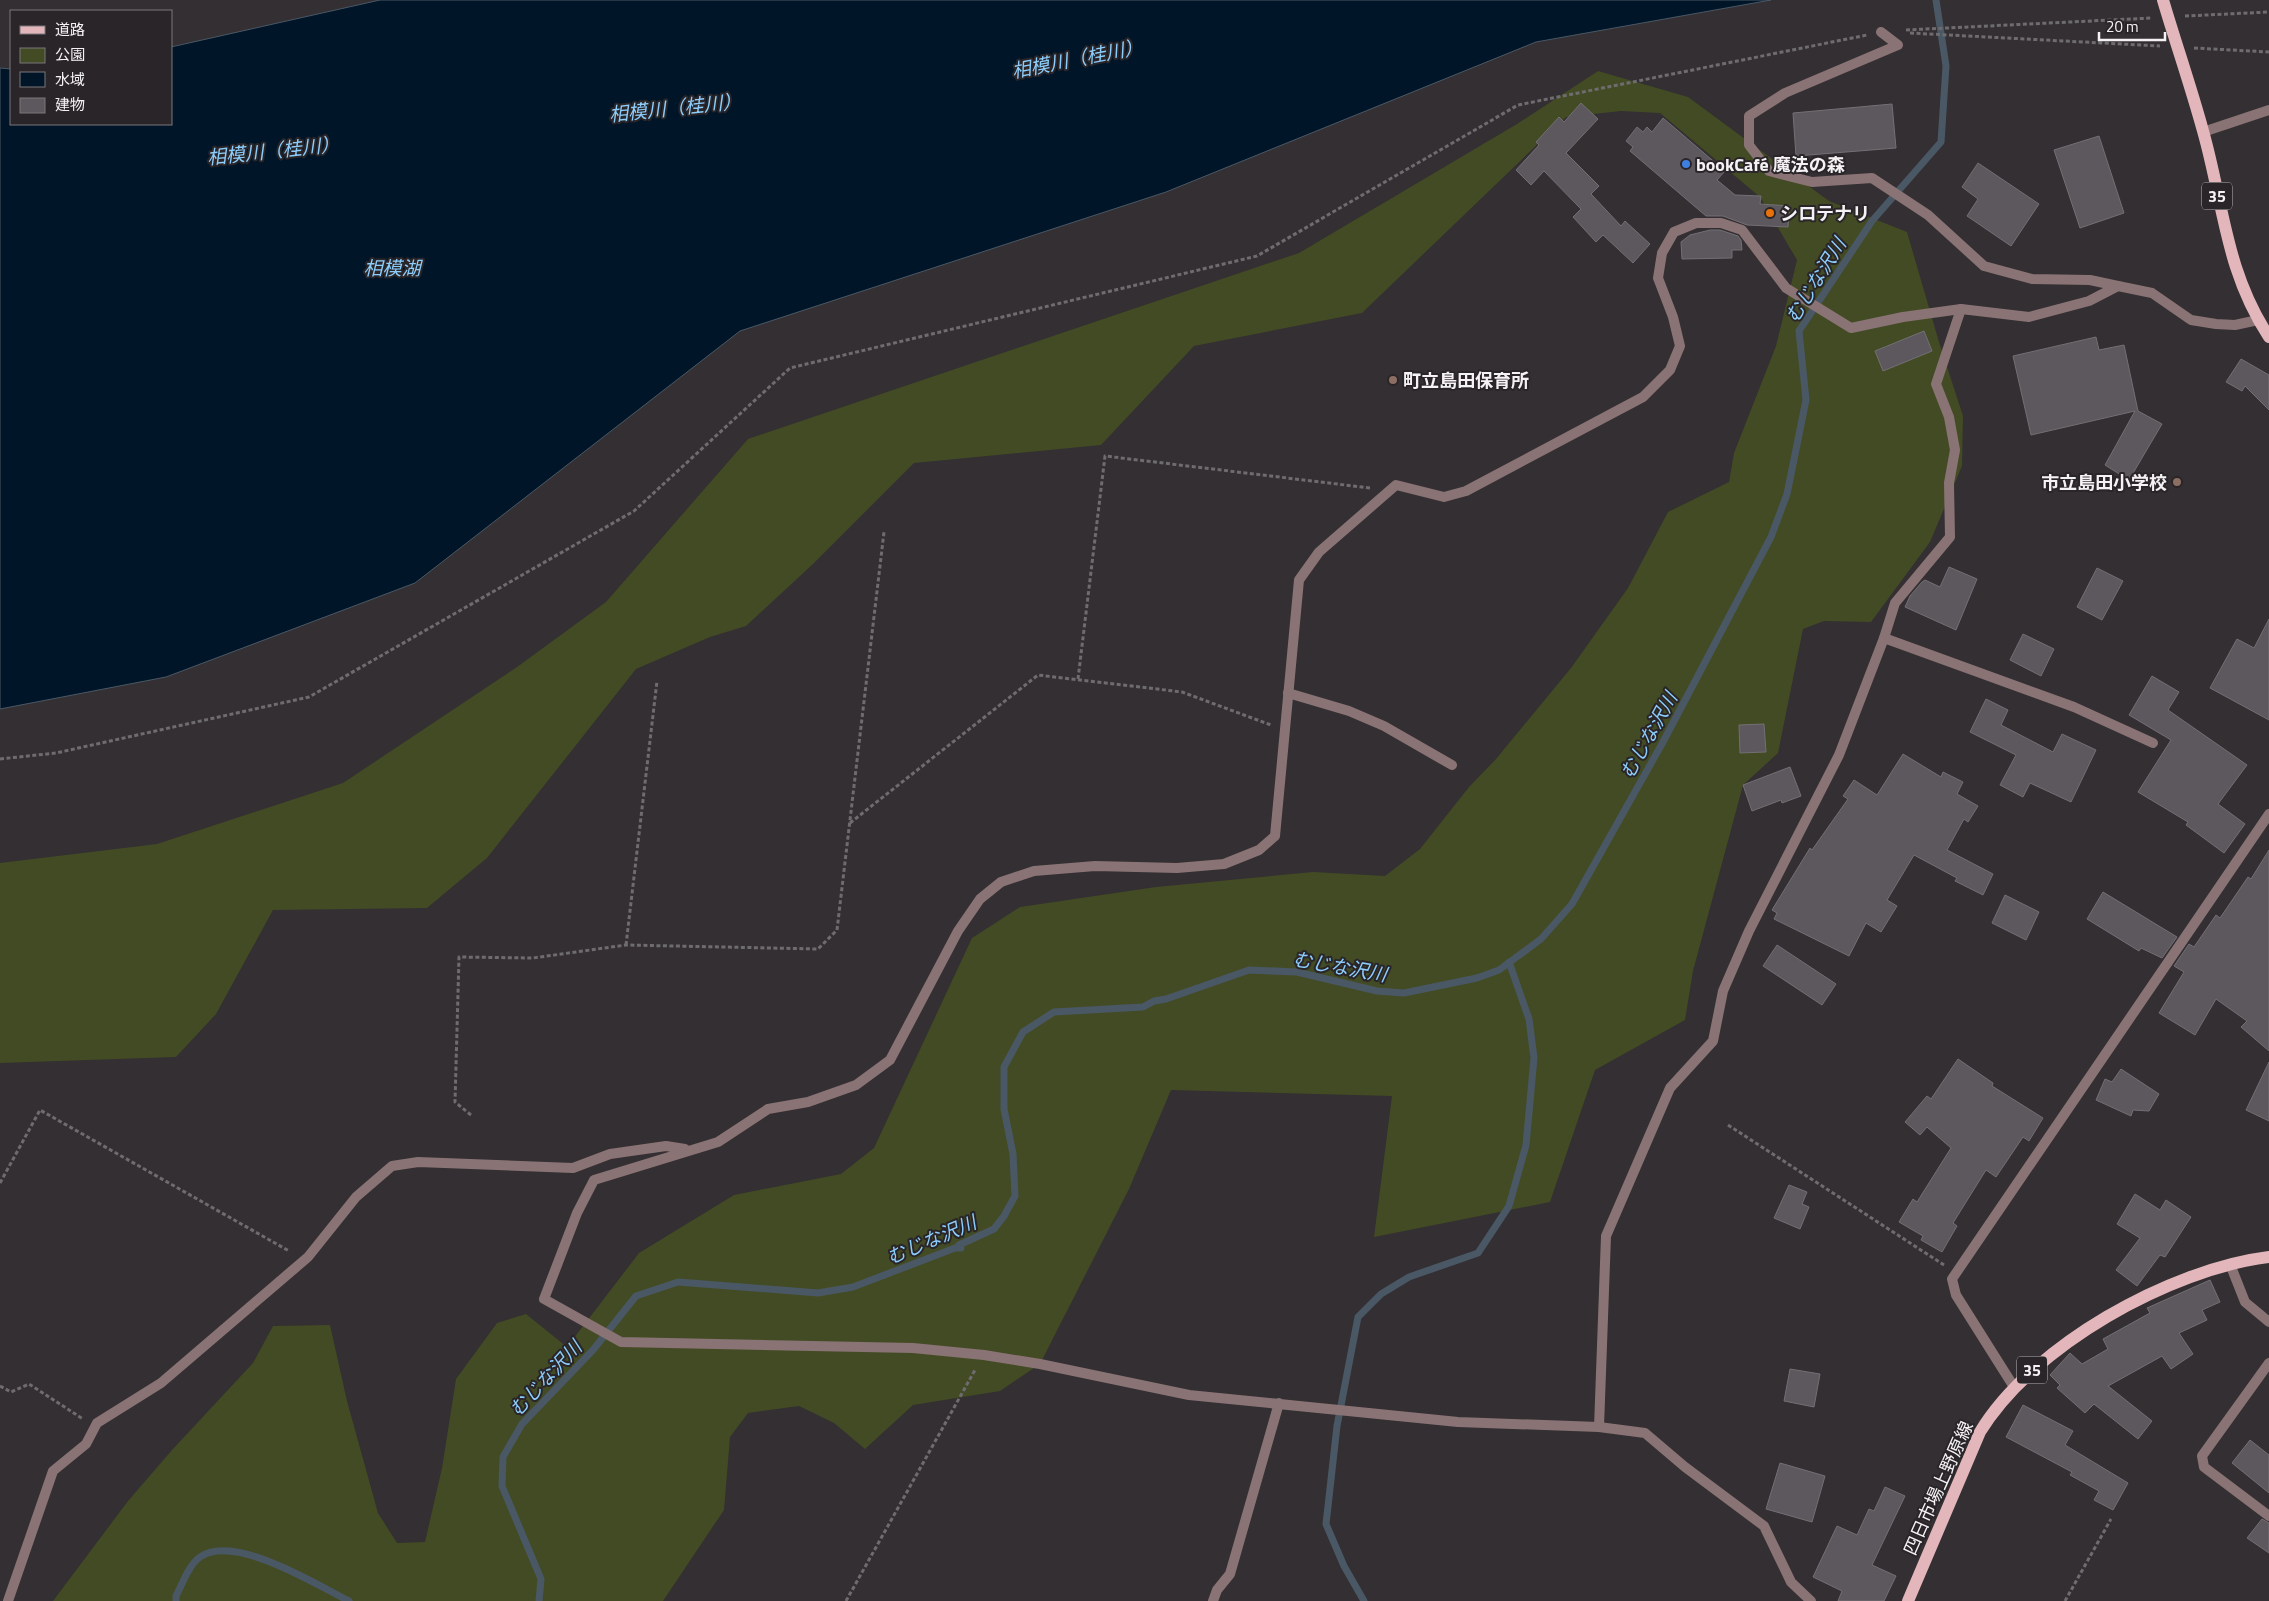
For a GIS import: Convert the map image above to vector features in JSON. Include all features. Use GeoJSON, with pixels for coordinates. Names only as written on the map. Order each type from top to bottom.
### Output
{"type":"FeatureCollection","features":[{"type":"Feature","properties":{"kind":"main road","name":"35"},"geometry":{"type":"LineString","coordinates":[[2164,0],[2183,70],[2203,132],[2222,221],[2240,284],[2269,337]]}},
{"type":"Feature","properties":{"kind":"main road","name":"四日市場上野原線"},"geometry":{"type":"LineString","coordinates":[[1908,1601],[1980,1432],[1996,1407],[2014,1387],[2055,1352],[2093,1326],[2129,1305],[2186,1279],[2230,1264],[2269,1257]]}},
{"type":"Feature","properties":{"kind":"street"},"geometry":{"type":"LineString","coordinates":[[1882,32],[1898,45],[1785,93],[1749,116],[1749,145],[1769,171],[1812,182],[1872,178],[1928,215],[1984,266],[2032,279],[2090,280],[2152,293],[2191,320],[2235,325],[2258,320]]}},
{"type":"Feature","properties":{"kind":"street"},"geometry":{"type":"LineString","coordinates":[[2203,132],[2269,110]]}},
{"type":"Feature","properties":{"kind":"street"},"geometry":{"type":"LineString","coordinates":[[1811,1601],[1791,1582],[1764,1526],[1685,1467],[1645,1433],[1599,1427],[1458,1422],[1189,1395],[984,1354],[913,1348],[620,1342],[544,1299],[577,1213],[594,1180],[718,1142],[768,1109],[808,1102],[856,1085],[890,1060],[958,931],[980,899],[1001,882],[1034,871],[1094,866],[1176,868],[1224,864],[1259,850],[1275,836],[1299,580],[1318,552],[1396,485],[1444,497],[1466,491],[1643,397],[1670,370],[1680,346],[1673,317],[1658,278],[1662,253],[1674,232],[1696,223],[1721,222],[1742,230],[1786,288],[1851,328],[1903,317],[1961,309],[2029,317],[2089,301],[2118,286]]}},
{"type":"Feature","properties":{"kind":"street"},"geometry":{"type":"LineString","coordinates":[[1599,1427],[1606,1236],[1670,1088],[1713,1041],[1723,990],[1749,931],[1839,755],[1884,638],[1895,603],[1950,537],[1949,483],[1955,450],[1949,417],[1936,384],[1961,309]]}},
{"type":"Feature","properties":{"kind":"street"},"geometry":{"type":"LineString","coordinates":[[1884,638],[2074,707],[2153,743]]}},
{"type":"Feature","properties":{"kind":"street"},"geometry":{"type":"LineString","coordinates":[[1288,694],[1367,718],[1452,765]]}},
{"type":"Feature","properties":{"kind":"street"},"geometry":{"type":"LineString","coordinates":[[2014,1387],[1956,1295],[1952,1279],[2207,902],[2269,814]]}},
{"type":"Feature","properties":{"kind":"street"},"geometry":{"type":"LineString","coordinates":[[8,1601],[53,1471],[86,1444],[97,1422],[160,1383],[304,1260],[356,1197],[392,1166],[418,1162],[573,1168],[610,1154],[666,1146],[689,1150]]}},
{"type":"Feature","properties":{"kind":"street"},"geometry":{"type":"LineString","coordinates":[[2230,1264],[2245,1302],[2269,1322]]}},
{"type":"Feature","properties":{"kind":"street"},"geometry":{"type":"LineString","coordinates":[[2269,1363],[2202,1456],[2204,1467],[2269,1516]]}},
{"type":"Feature","properties":{"kind":"street"},"geometry":{"type":"LineString","coordinates":[[1213,1601],[1217,1590],[1230,1574],[1279,1403]]}},
{"type":"Feature","properties":{"kind":"path"},"geometry":{"type":"LineString","coordinates":[[2179,16],[2269,12]]}},
{"type":"Feature","properties":{"kind":"path"},"geometry":{"type":"LineString","coordinates":[[0,759],[56,753],[309,697],[634,511],[790,368],[1257,256],[1518,105],[1882,32],[2159,17]]}},
{"type":"Feature","properties":{"kind":"path"},"geometry":{"type":"LineString","coordinates":[[1882,32],[2170,47]]}},
{"type":"Feature","properties":{"kind":"path"},"geometry":{"type":"LineString","coordinates":[[2190,48],[2269,52]]}},
{"type":"Feature","properties":{"kind":"path"},"geometry":{"type":"LineString","coordinates":[[1078,679],[1105,456],[1390,490]]}},
{"type":"Feature","properties":{"kind":"path"},"geometry":{"type":"LineString","coordinates":[[471,1115],[455,1102],[459,957],[532,958],[626,945],[818,949],[837,930],[884,532]]}},
{"type":"Feature","properties":{"kind":"path"},"geometry":{"type":"LineString","coordinates":[[850,823],[1038,675],[1182,692],[1285,731]]}},
{"type":"Feature","properties":{"kind":"path"},"geometry":{"type":"LineString","coordinates":[[626,945],[657,681]]}},
{"type":"Feature","properties":{"kind":"path"},"geometry":{"type":"LineString","coordinates":[[0,1183],[40,1110],[304,1260]]}},
{"type":"Feature","properties":{"kind":"path"},"geometry":{"type":"LineString","coordinates":[[1728,1126],[1956,1273]]}},
{"type":"Feature","properties":{"kind":"path"},"geometry":{"type":"LineString","coordinates":[[846,1601],[984,1354]]}},
{"type":"Feature","properties":{"kind":"path"},"geometry":{"type":"LineString","coordinates":[[0,1386],[11,1392],[29,1384],[95,1427]]}},
{"type":"Feature","properties":{"kind":"path"},"geometry":{"type":"LineString","coordinates":[[2065,1601],[2110,1518]]}},
{"type":"Feature","properties":{"kind":"green space"},"geometry":{"type":"Polygon","coordinates":[[[1598,71],[1688,97],[1829,201],[1907,232],[1963,416],[1962,466],[1930,542],[1871,622],[1824,621],[1803,629],[1778,753],[1743,785],[1693,971],[1685,1020],[1595,1070],[1550,1202],[1374,1237],[1392,1096],[1171,1090],[1129,1189],[1040,1364],[1000,1391],[913,1405],[865,1449],[834,1423],[799,1406],[748,1413],[730,1437],[724,1510],[663,1601],[53,1601],[128,1501],[172,1450],[253,1363],[273,1326],[330,1325],[347,1401],[378,1513],[397,1543],[425,1542],[442,1468],[456,1379],[497,1323],[526,1314],[567,1347],[639,1253],[734,1195],[841,1174],[874,1148],[972,938],[1020,907],[1156,887],[1313,872],[1385,876],[1420,849],[1469,787],[1496,759],[1571,668],[1628,588],[1668,512],[1729,482],[1734,453],[1776,346],[1797,260],[1760,197],[1660,113],[1621,111],[1566,117],[1362,313],[1194,346],[1101,445],[914,463],[813,564],[746,626],[710,637],[636,669],[487,858],[427,908],[273,910],[216,1014],[176,1057],[0,1063],[0,863],[157,844],[343,783],[517,667],[606,602],[748,439],[1299,253],[1517,124],[1598,71]]]}},
{"type":"Feature","properties":{"kind":"water","name":"相模湖"},"geometry":{"type":"Polygon","coordinates":[[[380,0],[1771,0],[1536,42],[1166,192],[740,331],[415,583],[166,677],[0,709],[0,68],[10,69],[10,125],[172,125],[172,47],[380,0]]]}},
{"type":"Feature","properties":{"kind":"building"},"geometry":{"type":"Polygon","coordinates":[[[1581,103],[1598,119],[1566,153],[1599,186],[1591,194],[1621,226],[1625,221],[1650,244],[1633,263],[1603,235],[1596,242],[1573,217],[1581,209],[1544,171],[1531,185],[1516,170],[1539,145],[1536,142],[1559,117],[1564,122],[1581,103]]]}},
{"type":"Feature","properties":{"kind":"building"},"geometry":{"type":"Polygon","coordinates":[[[1892,104],[1896,148],[1796,156],[1793,113],[1892,104]]]}},
{"type":"Feature","properties":{"kind":"building"},"geometry":{"type":"Polygon","coordinates":[[[1663,118],[1725,171],[1717,180],[1735,195],[1761,196],[1760,204],[1790,206],[1788,227],[1747,225],[1723,216],[1706,216],[1630,151],[1633,147],[1626,141],[1637,127],[1643,132],[1647,127],[1652,132],[1663,118]]]}},
{"type":"Feature","properties":{"kind":"building"},"geometry":{"type":"Polygon","coordinates":[[[2099,136],[2124,213],[2080,228],[2054,150],[2099,136]]]}},
{"type":"Feature","properties":{"kind":"building"},"geometry":{"type":"Polygon","coordinates":[[[1978,163],[2039,204],[2011,246],[1967,216],[1978,199],[1962,187],[1978,163]]]}},
{"type":"Feature","properties":{"kind":"building"},"geometry":{"type":"Polygon","coordinates":[[[1710,230],[1720,230],[1738,236],[1741,240],[1742,250],[1732,250],[1732,258],[1682,259],[1681,242],[1690,235],[1710,230]]]}},
{"type":"Feature","properties":{"kind":"building"},"geometry":{"type":"Polygon","coordinates":[[[1924,331],[1932,351],[1883,371],[1875,351],[1924,331]]]}},
{"type":"Feature","properties":{"kind":"building"},"geometry":{"type":"Polygon","coordinates":[[[2096,337],[2099,350],[2124,345],[2138,411],[2162,424],[2129,480],[2105,465],[2135,411],[2031,435],[2013,356],[2096,337]]]}},
{"type":"Feature","properties":{"kind":"building"},"geometry":{"type":"Polygon","coordinates":[[[2241,359],[2269,375],[2269,410],[2245,386],[2242,391],[2226,382],[2241,359]]]}},
{"type":"Feature","properties":{"kind":"building"},"geometry":{"type":"Polygon","coordinates":[[[1949,567],[1977,579],[1956,630],[1905,607],[1910,596],[1925,580],[1940,587],[1949,567]]]}},
{"type":"Feature","properties":{"kind":"building"},"geometry":{"type":"Polygon","coordinates":[[[2097,568],[2123,581],[2102,620],[2077,607],[2097,568]]]}},
{"type":"Feature","properties":{"kind":"building"},"geometry":{"type":"Polygon","coordinates":[[[2269,619],[2269,720],[2210,688],[2237,639],[2254,648],[2269,619]]]}},
{"type":"Feature","properties":{"kind":"building"},"geometry":{"type":"Polygon","coordinates":[[[2023,634],[2054,649],[2041,676],[2010,660],[2023,634]]]}},
{"type":"Feature","properties":{"kind":"building"},"geometry":{"type":"Polygon","coordinates":[[[2152,676],[2179,692],[2168,710],[2247,765],[2218,804],[2245,824],[2224,853],[2186,825],[2188,822],[2138,792],[2171,740],[2129,715],[2152,676]]]}},
{"type":"Feature","properties":{"kind":"building"},"geometry":{"type":"Polygon","coordinates":[[[1986,699],[2008,710],[2001,725],[2053,752],[2062,734],[2096,750],[2071,802],[2030,783],[2023,797],[2000,785],[2016,755],[1970,732],[1986,699]]]}},
{"type":"Feature","properties":{"kind":"building"},"geometry":{"type":"Polygon","coordinates":[[[1764,724],[1766,752],[1740,753],[1739,725],[1764,724]]]}},
{"type":"Feature","properties":{"kind":"building"},"geometry":{"type":"Polygon","coordinates":[[[1903,754],[1941,777],[1943,772],[1963,782],[1957,794],[1978,806],[1968,822],[1964,819],[1947,850],[1993,874],[1983,895],[1955,881],[1957,878],[1914,855],[1887,900],[1897,906],[1881,932],[1866,923],[1849,956],[1774,919],[1777,913],[1772,910],[1810,848],[1812,850],[1848,799],[1843,796],[1854,780],[1877,795],[1903,754]]]}},
{"type":"Feature","properties":{"kind":"building"},"geometry":{"type":"Polygon","coordinates":[[[1790,767],[1801,796],[1782,803],[1781,800],[1752,811],[1743,785],[1790,767]]]}},
{"type":"Feature","properties":{"kind":"building"},"geometry":{"type":"Polygon","coordinates":[[[2269,850],[2269,1051],[2241,1027],[2247,1021],[2216,999],[2195,1035],[2159,1013],[2184,972],[2174,966],[2189,944],[2194,947],[2216,915],[2220,918],[2248,877],[2251,879],[2269,850]]]}},
{"type":"Feature","properties":{"kind":"building"},"geometry":{"type":"Polygon","coordinates":[[[2103,892],[2177,937],[2162,958],[2141,948],[2139,951],[2087,919],[2103,892]]]}},
{"type":"Feature","properties":{"kind":"building"},"geometry":{"type":"Polygon","coordinates":[[[2005,895],[2039,912],[2026,940],[1992,923],[2005,895]]]}},
{"type":"Feature","properties":{"kind":"building"},"geometry":{"type":"Polygon","coordinates":[[[1777,945],[1836,984],[1822,1005],[1763,966],[1777,945]]]}},
{"type":"Feature","properties":{"kind":"building"},"geometry":{"type":"Polygon","coordinates":[[[1958,1059],[1993,1083],[1992,1086],[2043,1118],[2029,1141],[2023,1137],[1996,1177],[1986,1170],[1953,1223],[1957,1226],[1942,1252],[1921,1240],[1923,1236],[1899,1222],[1913,1199],[1917,1202],[1951,1148],[1927,1127],[1920,1135],[1905,1122],[1927,1096],[1931,1099],[1958,1059]]]}},
{"type":"Feature","properties":{"kind":"building"},"geometry":{"type":"Polygon","coordinates":[[[2269,1062],[2269,1121],[2246,1110],[2269,1062]]]}},
{"type":"Feature","properties":{"kind":"building"},"geometry":{"type":"Polygon","coordinates":[[[2121,1069],[2159,1094],[2149,1111],[2133,1110],[2131,1116],[2096,1100],[2105,1079],[2112,1082],[2121,1069]]]}},
{"type":"Feature","properties":{"kind":"building"},"geometry":{"type":"Polygon","coordinates":[[[1789,1185],[1807,1192],[1802,1204],[1809,1207],[1800,1229],[1774,1218],[1789,1185]]]}},
{"type":"Feature","properties":{"kind":"building"},"geometry":{"type":"Polygon","coordinates":[[[2135,1194],[2160,1210],[2166,1200],[2191,1217],[2165,1257],[2160,1255],[2137,1286],[2116,1270],[2140,1238],[2117,1224],[2135,1194]]]}},
{"type":"Feature","properties":{"kind":"building"},"geometry":{"type":"Polygon","coordinates":[[[2210,1280],[2220,1302],[2202,1310],[2207,1320],[2179,1333],[2193,1354],[2171,1369],[2162,1356],[2108,1386],[2152,1421],[2138,1439],[2094,1404],[2085,1413],[2057,1388],[2060,1385],[2050,1375],[2070,1353],[2082,1364],[2108,1349],[2103,1339],[2150,1313],[2147,1308],[2210,1280]]]}},
{"type":"Feature","properties":{"kind":"building"},"geometry":{"type":"Polygon","coordinates":[[[1790,1369],[1820,1374],[1814,1407],[1784,1401],[1790,1369]]]}},
{"type":"Feature","properties":{"kind":"building"},"geometry":{"type":"Polygon","coordinates":[[[2023,1405],[2073,1431],[2065,1445],[2128,1483],[2113,1510],[2094,1500],[2099,1491],[2070,1475],[2072,1472],[2006,1437],[2023,1405]]]}},
{"type":"Feature","properties":{"kind":"building"},"geometry":{"type":"Polygon","coordinates":[[[2250,1440],[2269,1455],[2269,1493],[2232,1463],[2250,1440]]]}},
{"type":"Feature","properties":{"kind":"building"},"geometry":{"type":"Polygon","coordinates":[[[1780,1463],[1825,1476],[1812,1522],[1766,1509],[1780,1463]]]}},
{"type":"Feature","properties":{"kind":"building"},"geometry":{"type":"Polygon","coordinates":[[[1885,1487],[1905,1496],[1872,1565],[1896,1576],[1884,1601],[1838,1601],[1842,1591],[1813,1577],[1837,1526],[1857,1535],[1869,1509],[1874,1511],[1885,1487]]]}},
{"type":"Feature","properties":{"kind":"building"},"geometry":{"type":"Polygon","coordinates":[[[2262,1519],[2269,1523],[2269,1553],[2247,1538],[2262,1519]]]}},
{"type":"Feature","properties":{"kind":"waterway","name":"むじな沢川"},"geometry":{"type":"LineString","coordinates":[[539,1601],[541,1579],[502,1486],[503,1457],[522,1424],[593,1350],[636,1296],[678,1282],[818,1293],[853,1287],[955,1248],[961,1248],[959,1245],[994,1229],[1015,1196],[1013,1154],[1004,1109],[1004,1067],[1023,1032],[1054,1012],[1143,1007],[1154,1001],[1166,999],[1249,970],[1297,972],[1377,991],[1404,993],[1477,978],[1499,970],[1541,939],[1572,904],[1663,742],[1771,537],[1787,494],[1806,400],[1799,331],[1872,221],[1941,142],[1946,66],[1936,0]]}},
{"type":"Feature","properties":{"kind":"waterway"},"geometry":{"type":"LineString","coordinates":[[1364,1601],[1344,1566],[1326,1524],[1337,1426],[1358,1317],[1381,1294],[1409,1277],[1478,1253],[1509,1206],[1526,1145],[1534,1058],[1529,1019],[1509,962]]}},
{"type":"Feature","properties":{"kind":"waterway","name":"むじな沢川"},"geometry":{"type":"LineString","coordinates":[[176,1601],[176,1596],[192,1565],[200,1557],[215,1551],[254,1556],[297,1574],[349,1601]]}},
{"type":"Feature","properties":{"kind":"place","name":"bookCafé 魔法の森"},"geometry":{"type":"Point","coordinates":[1686,164]}},
{"type":"Feature","properties":{"kind":"place","name":"シロテナリ"},"geometry":{"type":"Point","coordinates":[1770,213]}},
{"type":"Feature","properties":{"kind":"place","name":"町立島田保育所"},"geometry":{"type":"Point","coordinates":[1393,380]}},
{"type":"Feature","properties":{"kind":"place","name":"市立島田小学校"},"geometry":{"type":"Point","coordinates":[2177,482]}},
{"type":"Feature","properties":{"kind":"water label","name":"相模川（桂川）"},"geometry":{"type":"Point","coordinates":[1077,58]}},
{"type":"Feature","properties":{"kind":"water label","name":"相模川（桂川）"},"geometry":{"type":"Point","coordinates":[675,107]}},
{"type":"Feature","properties":{"kind":"water label","name":"相模川（桂川）"},"geometry":{"type":"Point","coordinates":[273,150]}}]}
